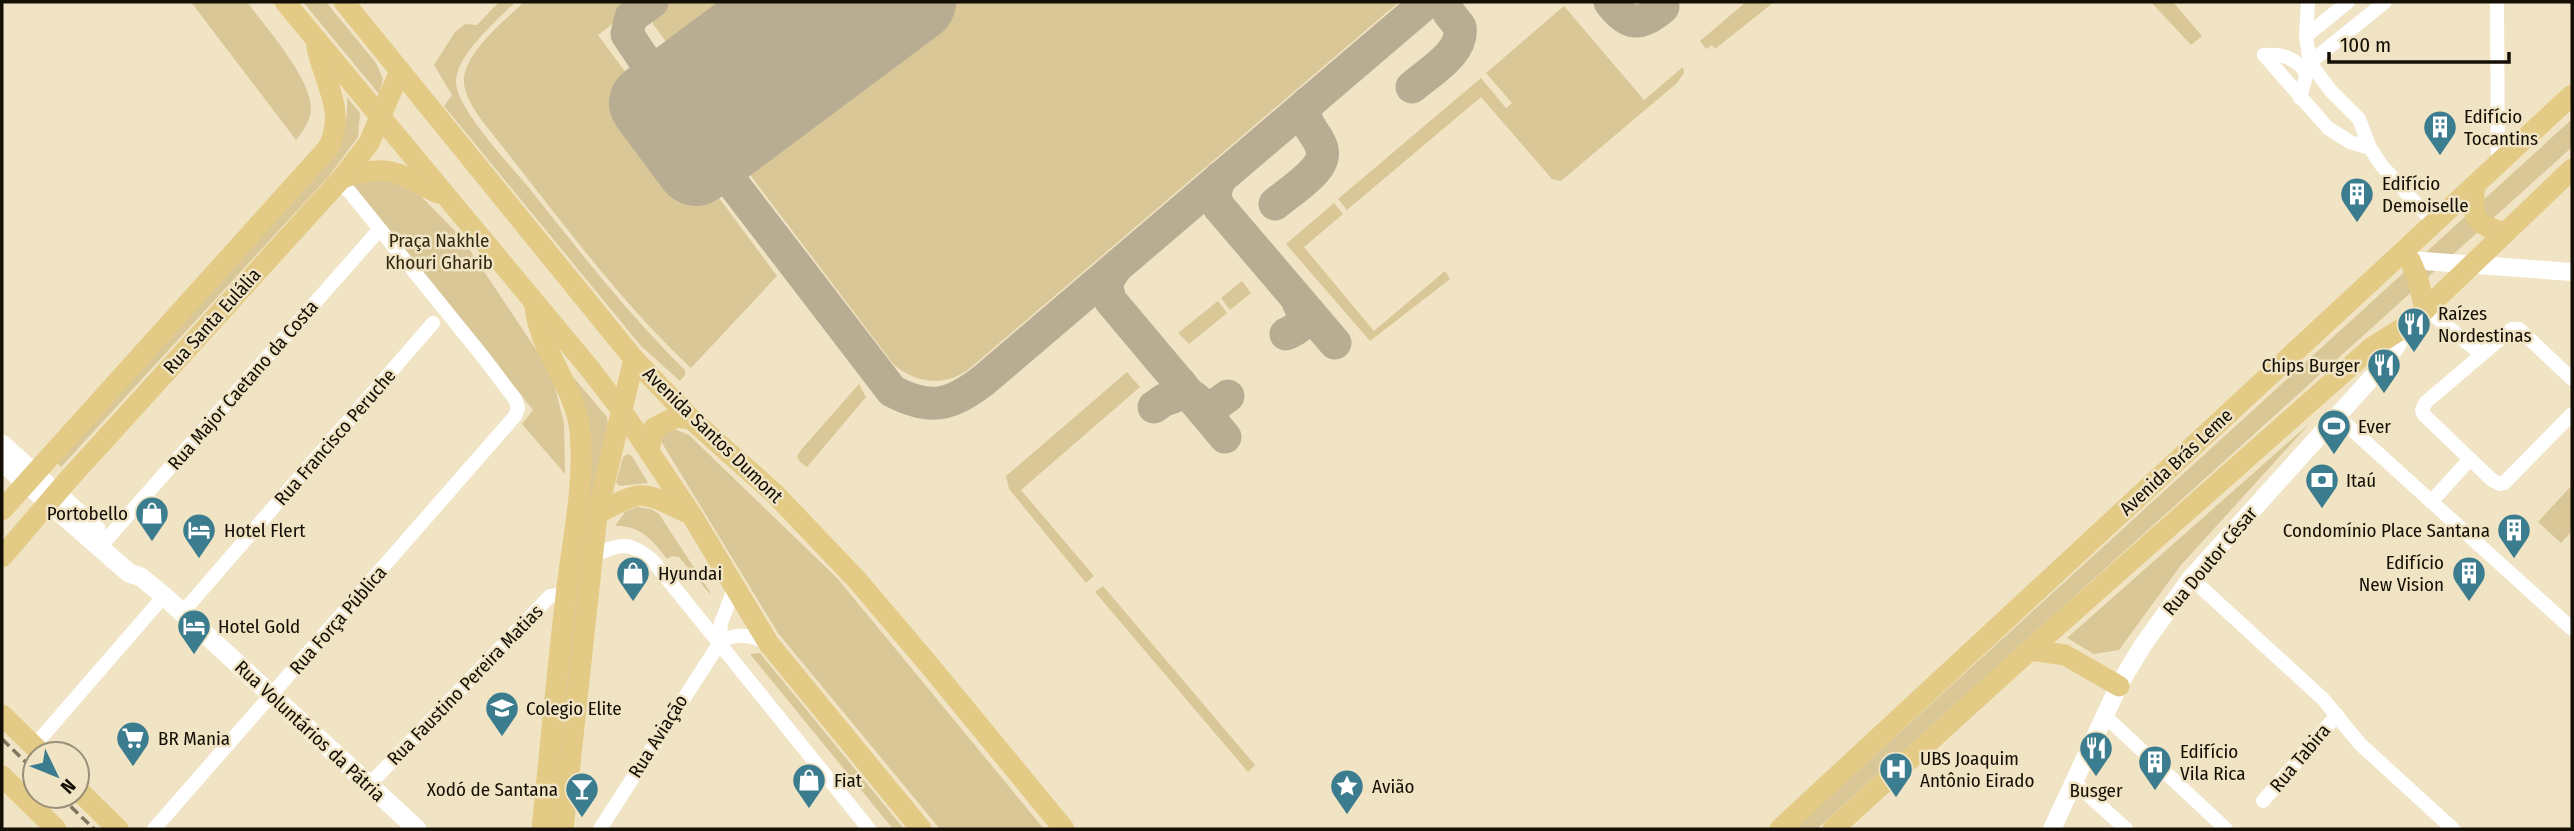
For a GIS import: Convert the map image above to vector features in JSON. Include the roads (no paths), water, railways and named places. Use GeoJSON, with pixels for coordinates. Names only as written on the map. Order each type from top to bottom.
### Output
{"type":"FeatureCollection","features":[{"type":"Feature","properties":{"kind":"main road"},"geometry":{"type":"LineString","coordinates":[[285,2],[622,411],[691,514],[769,644],[920,829]]}},
{"type":"Feature","properties":{"kind":"main road","name":"Avenida Santos Dumont"},"geometry":{"type":"LineString","coordinates":[[344,2],[634,359],[691,419],[775,494],[856,580],[1064,829]]}},
{"type":"Feature","properties":{"kind":"main road","name":"Rua Santa Eulália"},"geometry":{"type":"LineString","coordinates":[[2,510],[328,148],[337,113],[316,41]]}},
{"type":"Feature","properties":{"kind":"main road","name":"Rua Santa Eulália"},"geometry":{"type":"LineString","coordinates":[[2,557],[339,181],[369,143],[400,71]]}},
{"type":"Feature","properties":{"kind":"main road","name":"Avenida Brás Leme"},"geometry":{"type":"LineString","coordinates":[[1780,829],[2406,256],[2434,223],[2572,95]]}},
{"type":"Feature","properties":{"kind":"main road"},"geometry":{"type":"LineString","coordinates":[[1833,829],[2030,650],[2371,348],[2421,314],[2572,169]]}},
{"type":"Feature","properties":{"kind":"main road"},"geometry":{"type":"LineString","coordinates":[[339,181],[368,170],[386,170],[447,198]]}},
{"type":"Feature","properties":{"kind":"main road"},"geometry":{"type":"LineString","coordinates":[[2475,186],[2473,211],[2479,223],[2486,228],[2505,233]]}},
{"type":"Feature","properties":{"kind":"main road"},"geometry":{"type":"LineString","coordinates":[[2406,256],[2418,279],[2421,314]]}},
{"type":"Feature","properties":{"kind":"main road"},"geometry":{"type":"LineString","coordinates":[[535,303],[537,322],[547,348],[568,387],[579,427],[580,492],[566,594],[542,829]]}},
{"type":"Feature","properties":{"kind":"main road"},"geometry":{"type":"LineString","coordinates":[[563,829],[597,514],[634,359]]}},
{"type":"Feature","properties":{"kind":"main road"},"geometry":{"type":"LineString","coordinates":[[649,450],[654,428],[676,417],[691,419]]}},
{"type":"Feature","properties":{"kind":"main road","name":"Rua Voluntários da Pátria"},"geometry":{"type":"LineString","coordinates":[[2,444],[30,478],[129,573],[141,577],[164,596],[417,829]]}},
{"type":"Feature","properties":{"kind":"main road","name":"Rua Voluntários da Pátria"},"geometry":{"type":"LineString","coordinates":[[2,462],[30,478]]}},
{"type":"Feature","properties":{"kind":"main road"},"geometry":{"type":"LineString","coordinates":[[597,514],[633,495],[644,495],[691,514]]}},
{"type":"Feature","properties":{"kind":"main road","name":"Rua Voluntários da Pátria"},"geometry":{"type":"LineString","coordinates":[[53,498],[136,565],[141,577]]}},
{"type":"Feature","properties":{"kind":"main road"},"geometry":{"type":"LineString","coordinates":[[2030,650],[2065,655],[2119,686]]}},
{"type":"Feature","properties":{"kind":"main road"},"geometry":{"type":"LineString","coordinates":[[2,715],[28,740]]}},
{"type":"Feature","properties":{"kind":"main road"},"geometry":{"type":"LineString","coordinates":[[2,776],[56,829]]}},
{"type":"Feature","properties":{"kind":"main road"},"geometry":{"type":"LineString","coordinates":[[91,803],[118,829]]}},
{"type":"Feature","properties":{"kind":"street"},"geometry":{"type":"LineString","coordinates":[[2306,36],[2348,2]]}},
{"type":"Feature","properties":{"kind":"street"},"geometry":{"type":"LineString","coordinates":[[2307,66],[2385,2]]}},
{"type":"Feature","properties":{"kind":"street"},"geometry":{"type":"LineString","coordinates":[[2497,2],[2498,164]]}},
{"type":"Feature","properties":{"kind":"street"},"geometry":{"type":"LineString","coordinates":[[2301,98],[2307,66],[2306,36],[2310,4]]}},
{"type":"Feature","properties":{"kind":"street"},"geometry":{"type":"LineString","coordinates":[[2370,148],[2341,138],[2328,128],[2264,55],[2284,55],[2307,66],[2359,119],[2370,148],[2382,166],[2434,223]]}},
{"type":"Feature","properties":{"kind":"street"},"geometry":{"type":"LineString","coordinates":[[339,181],[379,230]]}},
{"type":"Feature","properties":{"kind":"street","name":"Rua Força Pública"},"geometry":{"type":"LineString","coordinates":[[154,829],[515,416],[518,408],[515,399],[379,230]]}},
{"type":"Feature","properties":{"kind":"street","name":"Rua Major Caetano da Costa"},"geometry":{"type":"LineString","coordinates":[[107,539],[379,230]]}},
{"type":"Feature","properties":{"kind":"street"},"geometry":{"type":"LineString","coordinates":[[2406,256],[2471,266],[2572,272]]}},
{"type":"Feature","properties":{"kind":"street"},"geometry":{"type":"LineString","coordinates":[[2421,314],[2481,354]]}},
{"type":"Feature","properties":{"kind":"street","name":"Rua Doutor César"},"geometry":{"type":"LineString","coordinates":[[2057,827],[2074,782],[2119,686],[2143,645],[2191,578],[2338,417],[2385,363],[2421,314]]}},
{"type":"Feature","properties":{"kind":"street","name":"Rua Francisco Peruche"},"geometry":{"type":"LineString","coordinates":[[182,613],[433,323]]}},
{"type":"Feature","properties":{"kind":"street"},"geometry":{"type":"LineString","coordinates":[[2572,379],[2519,330],[2510,331],[2422,406],[2424,415],[2496,483],[2504,483],[2572,414]]}},
{"type":"Feature","properties":{"kind":"street"},"geometry":{"type":"LineString","coordinates":[[2338,417],[2572,629]]}},
{"type":"Feature","properties":{"kind":"street"},"geometry":{"type":"LineString","coordinates":[[2431,502],[2470,459]]}},
{"type":"Feature","properties":{"kind":"street"},"geometry":{"type":"LineString","coordinates":[[592,556],[614,547],[628,545],[652,560],[869,829]]}},
{"type":"Feature","properties":{"kind":"street"},"geometry":{"type":"LineString","coordinates":[[2191,578],[2337,715],[2360,744],[2453,829]]}},
{"type":"Feature","properties":{"kind":"street","name":"Rua Aviação"},"geometry":{"type":"LineString","coordinates":[[600,829],[719,644],[721,623],[734,589]]}},
{"type":"Feature","properties":{"kind":"street","name":"Rua Faustino Pereira Matias"},"geometry":{"type":"LineString","coordinates":[[369,785],[551,596],[566,594]]}},
{"type":"Feature","properties":{"kind":"street"},"geometry":{"type":"LineString","coordinates":[[46,740],[164,596]]}},
{"type":"Feature","properties":{"kind":"street"},"geometry":{"type":"LineString","coordinates":[[719,644],[739,635],[759,638],[769,644]]}},
{"type":"Feature","properties":{"kind":"street","name":"Rua Tabira"},"geometry":{"type":"LineString","coordinates":[[2263,802],[2337,715]]}},
{"type":"Feature","properties":{"kind":"street"},"geometry":{"type":"LineString","coordinates":[[2105,716],[2226,829]]}},
{"type":"Feature","properties":{"kind":"street"},"geometry":{"type":"LineString","coordinates":[[2074,782],[2126,829]]}},
{"type":"Feature","properties":{"kind":"railway"},"geometry":{"type":"LineString","coordinates":[[2,739],[21,757]]}},
{"type":"Feature","properties":{"kind":"railway"},"geometry":{"type":"LineString","coordinates":[[74,810],[94,829]]}},
{"type":"Feature","properties":{"kind":"place","name":"Edifício Tocantins"},"geometry":{"type":"Point","coordinates":[2440,157]}},
{"type":"Feature","properties":{"kind":"place","name":"Edifício Demoiselle"},"geometry":{"type":"Point","coordinates":[2357,224]}},
{"type":"Feature","properties":{"kind":"place","name":"Raízes Nordestinas"},"geometry":{"type":"Point","coordinates":[2414,354]}},
{"type":"Feature","properties":{"kind":"place","name":"Chips Burger"},"geometry":{"type":"Point","coordinates":[2384,395]}},
{"type":"Feature","properties":{"kind":"place","name":"Ever"},"geometry":{"type":"Point","coordinates":[2334,456]}},
{"type":"Feature","properties":{"kind":"place","name":"Itaú"},"geometry":{"type":"Point","coordinates":[2322,510]}},
{"type":"Feature","properties":{"kind":"place","name":"Portobello"},"geometry":{"type":"Point","coordinates":[152,543]}},
{"type":"Feature","properties":{"kind":"place","name":"Hotel Flert"},"geometry":{"type":"Point","coordinates":[199,560]}},
{"type":"Feature","properties":{"kind":"place","name":"Condomínio Place Santana"},"geometry":{"type":"Point","coordinates":[2514,560]}},
{"type":"Feature","properties":{"kind":"place","name":"Hyundai"},"geometry":{"type":"Point","coordinates":[633,603]}},
{"type":"Feature","properties":{"kind":"place","name":"Edifício New Vision"},"geometry":{"type":"Point","coordinates":[2469,603]}},
{"type":"Feature","properties":{"kind":"place","name":"Hotel Gold"},"geometry":{"type":"Point","coordinates":[194,656]}},
{"type":"Feature","properties":{"kind":"place","name":"Colegio Elite"},"geometry":{"type":"Point","coordinates":[502,738]}},
{"type":"Feature","properties":{"kind":"place","name":"BR Mania"},"geometry":{"type":"Point","coordinates":[133,768]}},
{"type":"Feature","properties":{"kind":"place","name":"Busger"},"geometry":{"type":"Point","coordinates":[2096,778]}},
{"type":"Feature","properties":{"kind":"place","name":"Edifício Vila Rica"},"geometry":{"type":"Point","coordinates":[2155,792]}},
{"type":"Feature","properties":{"kind":"place","name":"UBS Joaquim Antônio Eirado"},"geometry":{"type":"Point","coordinates":[1896,799]}},
{"type":"Feature","properties":{"kind":"place","name":"Fiat"},"geometry":{"type":"Point","coordinates":[809,810]}},
{"type":"Feature","properties":{"kind":"place","name":"Avião"},"geometry":{"type":"Point","coordinates":[1347,816]}},
{"type":"Feature","properties":{"kind":"place","name":"Xodó de Santana"},"geometry":{"type":"Point","coordinates":[582,819]}},
{"type":"Feature","properties":{"kind":"park label","name":"Praça Nakhle Khouri Gharib"},"geometry":{"type":"Point","coordinates":[439,251]}}]}
